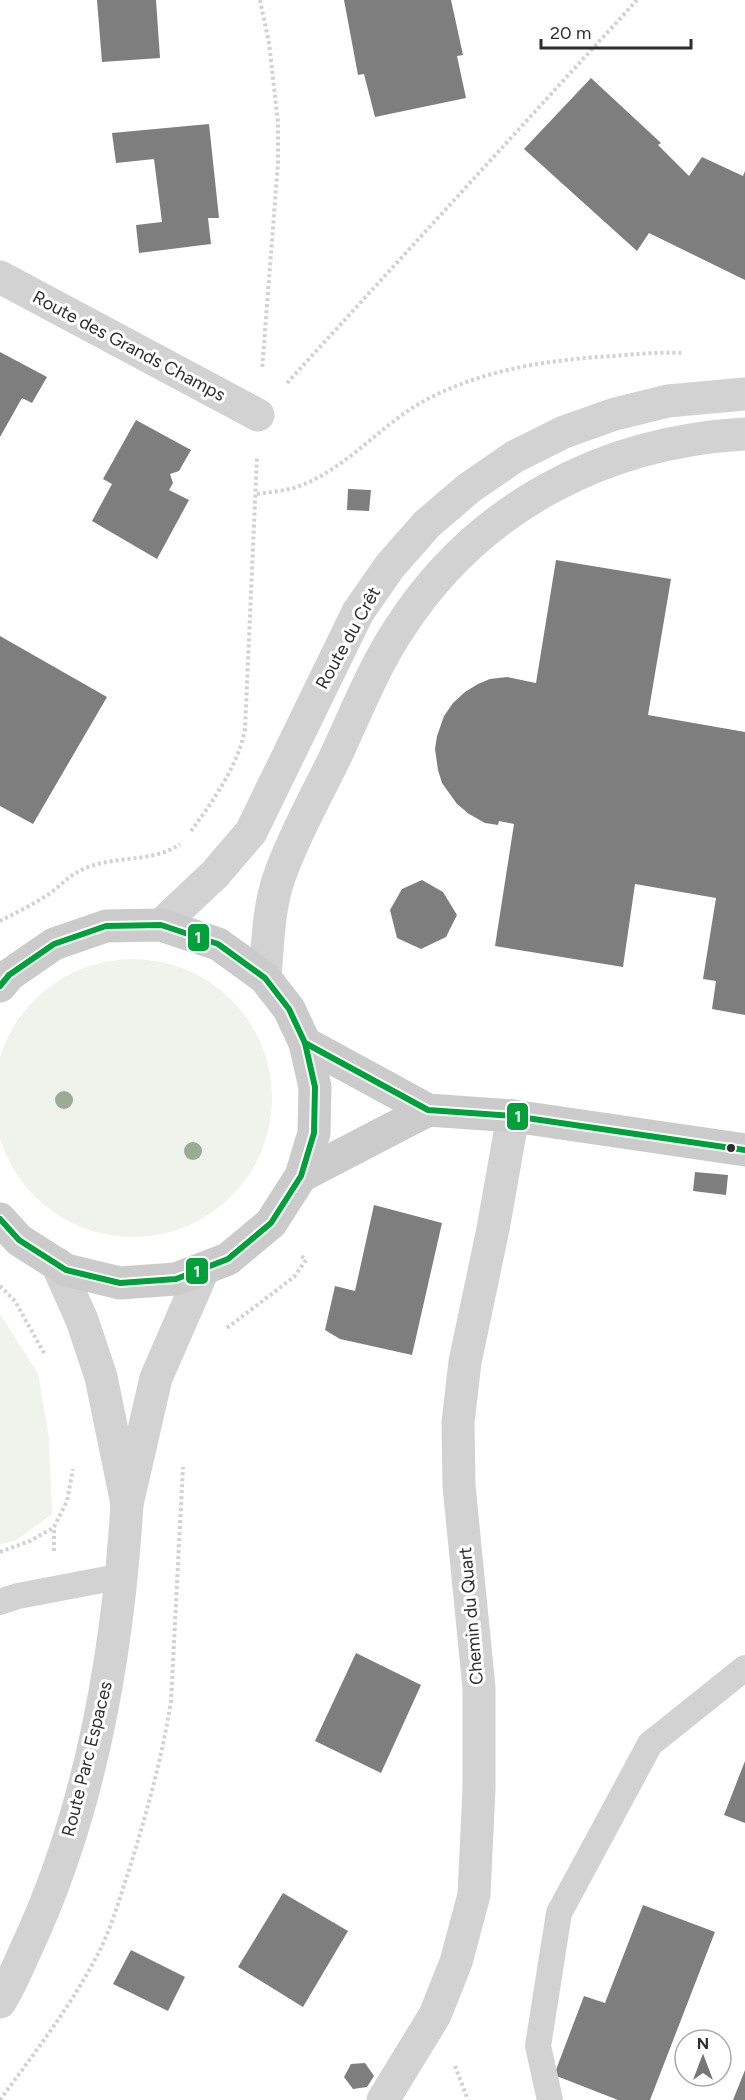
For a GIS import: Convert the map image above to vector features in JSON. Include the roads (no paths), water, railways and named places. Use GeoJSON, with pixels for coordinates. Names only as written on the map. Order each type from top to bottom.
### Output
{"type":"FeatureCollection","features":[{"type":"Feature","properties":{"kind":"main road"},"geometry":{"type":"LineString","coordinates":[[0,986],[9,975],[54,944],[106,926],[161,925],[218,944],[265,978],[289,1009],[305,1043],[315,1087],[314,1133],[301,1176],[271,1223],[228,1259],[176,1279],[120,1283],[66,1270],[19,1240],[0,1219]]}},
{"type":"Feature","properties":{"kind":"main road"},"geometry":{"type":"LineString","coordinates":[[305,1043],[428,1110],[513,1116],[745,1150]]}},
{"type":"Feature","properties":{"kind":"main road"},"geometry":{"type":"LineString","coordinates":[[301,1176],[428,1110]]}},
{"type":"Feature","properties":{"kind":"street","name":"Route des Grands Champs"},"geometry":{"type":"LineString","coordinates":[[0,277],[258,415]]}},
{"type":"Feature","properties":{"kind":"street","name":"Route du Crêt"},"geometry":{"type":"LineString","coordinates":[[161,925],[215,874],[251,832],[358,612],[390,566],[427,524],[469,488],[505,463],[564,432],[615,414],[669,401],[745,394]]}},
{"type":"Feature","properties":{"kind":"street"},"geometry":{"type":"LineString","coordinates":[[265,978],[270,923],[279,876],[372,679],[398,630],[430,585],[468,545],[511,511],[550,487],[591,467],[634,452],[679,442],[745,434]]}},
{"type":"Feature","properties":{"kind":"street","name":"Chemin du Quart"},"geometry":{"type":"LineString","coordinates":[[383,2100],[435,2015],[456,1962],[474,1895],[479,1789],[479,1688],[459,1486],[458,1422],[465,1362],[496,1218],[513,1116]]}},
{"type":"Feature","properties":{"kind":"street","name":"Route Parc Espaces"},"geometry":{"type":"LineString","coordinates":[[57,1264],[82,1320],[101,1377],[127,1504]]}},
{"type":"Feature","properties":{"kind":"street","name":"Route Parc Espaces"},"geometry":{"type":"LineString","coordinates":[[0,2002],[40,1919],[62,1858],[82,1791],[99,1719],[116,1629],[123,1576],[127,1504],[156,1378],[204,1268]]}},
{"type":"Feature","properties":{"kind":"lane"},"geometry":{"type":"LineString","coordinates":[[0,1602],[18,1596],[123,1576]]}},
{"type":"Feature","properties":{"kind":"lane"},"geometry":{"type":"LineString","coordinates":[[550,2100],[538,2046],[558,1913],[650,1744],[745,1668]]}}]}
